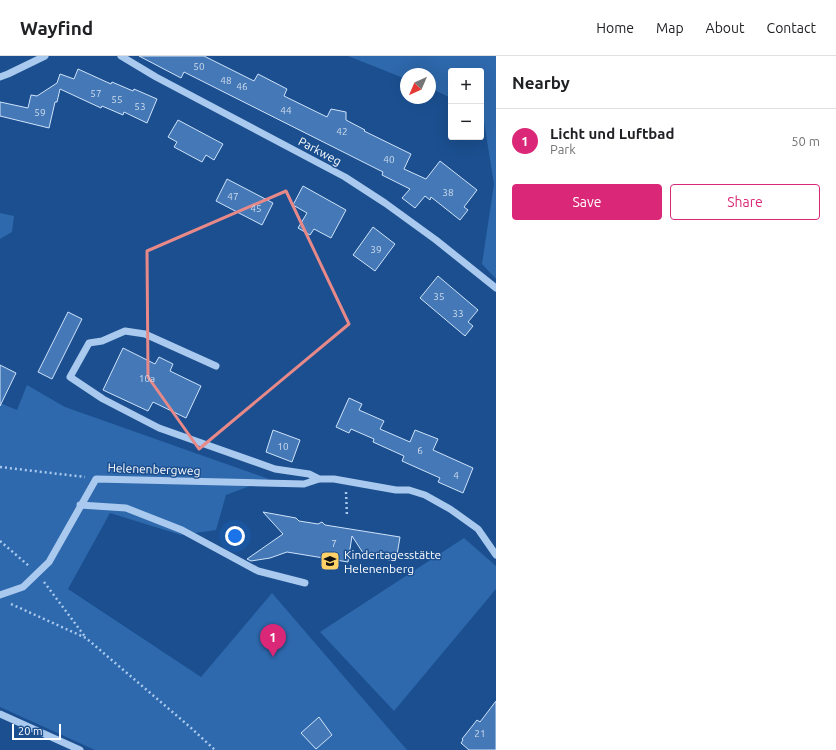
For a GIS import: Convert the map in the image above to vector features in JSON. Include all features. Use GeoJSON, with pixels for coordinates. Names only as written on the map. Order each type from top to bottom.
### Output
{"type":"FeatureCollection","features":[{"type":"Feature","properties":{"kind":"street"},"geometry":{"type":"LineString","coordinates":[[0,77],[45,56]]}},
{"type":"Feature","properties":{"kind":"street","name":"Parkweg"},"geometry":{"type":"LineString","coordinates":[[120,56],[162,81],[346,177],[391,207],[436,240],[496,288]]}},
{"type":"Feature","properties":{"kind":"street","name":"Helenenbergweg"},"geometry":{"type":"LineString","coordinates":[[216,366],[145,334],[124,331],[102,341],[89,343],[70,377],[103,399],[159,428],[275,469],[308,474],[319,479],[346,481],[396,490],[409,490],[425,494],[450,509],[478,529],[496,555]]}},
{"type":"Feature","properties":{"kind":"street","name":"Helenenbergweg"},"geometry":{"type":"LineString","coordinates":[[0,595],[23,587],[49,562],[96,478],[304,484],[319,479]]}},
{"type":"Feature","properties":{"kind":"street"},"geometry":{"type":"LineString","coordinates":[[80,505],[126,508],[182,530],[258,571],[305,583]]}},
{"type":"Feature","properties":{"kind":"street"},"geometry":{"type":"LineString","coordinates":[[0,714],[80,750]]}},
{"type":"Feature","properties":{"kind":"path"},"geometry":{"type":"LineString","coordinates":[[0,467],[96,478]]}},
{"type":"Feature","properties":{"kind":"path"},"geometry":{"type":"LineString","coordinates":[[346,481],[347,516]]}},
{"type":"Feature","properties":{"kind":"path"},"geometry":{"type":"LineString","coordinates":[[0,541],[38,573],[86,638],[215,750]]}},
{"type":"Feature","properties":{"kind":"path"},"geometry":{"type":"LineString","coordinates":[[7,602],[86,638]]}},
{"type":"Feature","properties":{"kind":"highlighted area"},"geometry":{"type":"Polygon","coordinates":[[[286,191],[349,324],[199,449],[148,377],[147,251],[286,191]]]}},
{"type":"Feature","properties":{"kind":"shaded area"},"geometry":{"type":"Polygon","coordinates":[[[348,56],[496,56],[496,279],[482,264],[494,184],[484,122],[484,68],[448,68],[448,97],[436,91],[436,68],[400,68],[400,77],[348,56]]]}},
{"type":"Feature","properties":{"kind":"shaded area"},"geometry":{"type":"Polygon","coordinates":[[[0,213],[14,216],[12,232],[0,239],[0,213]]]}},
{"type":"Feature","properties":{"kind":"shaded area"},"geometry":{"type":"Polygon","coordinates":[[[27,385],[65,407],[269,479],[226,495],[216,530],[181,535],[110,513],[68,589],[201,677],[272,593],[407,750],[95,750],[0,707],[0,403],[17,410],[27,385]]]}},
{"type":"Feature","properties":{"kind":"shaded area"},"geometry":{"type":"Polygon","coordinates":[[[464,538],[496,566],[496,589],[394,711],[320,632],[464,538]]]}},
{"type":"Feature","properties":{"kind":"building"},"geometry":{"type":"Polygon","coordinates":[[[139,56],[204,56],[254,81],[258,74],[287,89],[284,96],[327,117],[331,109],[346,112],[346,120],[365,130],[364,131],[411,154],[404,169],[426,179],[440,161],[477,190],[464,207],[468,210],[460,220],[431,197],[430,200],[425,196],[415,208],[402,198],[410,189],[382,175],[383,172],[184,72],[181,78],[139,56]]]}},
{"type":"Feature","properties":{"kind":"building"},"geometry":{"type":"Polygon","coordinates":[[[78,69],[111,84],[112,82],[133,91],[134,89],[157,99],[147,123],[124,112],[123,115],[102,106],[101,108],[60,89],[57,102],[55,102],[49,128],[0,116],[0,102],[28,108],[31,95],[37,96],[57,83],[60,74],[74,79],[78,69]]]}},
{"type":"Feature","properties":{"kind":"building"},"geometry":{"type":"Polygon","coordinates":[[[178,120],[223,144],[214,160],[206,155],[202,162],[174,147],[177,142],[168,137],[178,120]]]}},
{"type":"Feature","properties":{"kind":"building"},"geometry":{"type":"Polygon","coordinates":[[[227,179],[273,203],[262,225],[216,201],[227,179]]]}},
{"type":"Feature","properties":{"kind":"building"},"geometry":{"type":"Polygon","coordinates":[[[303,186],[346,210],[331,238],[314,229],[310,235],[298,228],[307,213],[293,205],[303,186]]]}},
{"type":"Feature","properties":{"kind":"building"},"geometry":{"type":"Polygon","coordinates":[[[373,227],[395,244],[375,271],[353,255],[373,227]]]}},
{"type":"Feature","properties":{"kind":"building"},"geometry":{"type":"Polygon","coordinates":[[[438,276],[478,310],[468,322],[473,326],[465,336],[420,298],[438,276]]]}},
{"type":"Feature","properties":{"kind":"building"},"geometry":{"type":"Polygon","coordinates":[[[68,312],[82,319],[52,379],[38,372],[68,312]]]}},
{"type":"Feature","properties":{"kind":"building"},"geometry":{"type":"Polygon","coordinates":[[[123,348],[155,364],[159,357],[173,364],[170,371],[201,386],[186,418],[153,402],[148,411],[103,390],[123,348]]]}},
{"type":"Feature","properties":{"kind":"building"},"geometry":{"type":"Polygon","coordinates":[[[0,365],[16,373],[0,406],[0,365]]]}},
{"type":"Feature","properties":{"kind":"building"},"geometry":{"type":"Polygon","coordinates":[[[349,398],[362,404],[359,410],[384,421],[380,429],[410,442],[415,430],[438,439],[433,450],[473,468],[463,493],[438,482],[440,478],[402,461],[404,456],[373,442],[374,439],[351,429],[349,433],[336,427],[349,398]]]}},
{"type":"Feature","properties":{"kind":"building"},"geometry":{"type":"Polygon","coordinates":[[[273,430],[300,440],[292,462],[266,452],[273,430]]]}},
{"type":"Feature","properties":{"kind":"building"},"geometry":{"type":"Polygon","coordinates":[[[263,512],[296,518],[299,521],[318,524],[322,522],[325,525],[400,537],[396,561],[365,556],[352,536],[348,562],[287,552],[270,558],[251,561],[247,559],[283,534],[263,512]]]}},
{"type":"Feature","properties":{"kind":"building"},"geometry":{"type":"Polygon","coordinates":[[[496,701],[496,750],[469,750],[461,743],[463,740],[462,739],[477,720],[480,722],[496,701]]]}},
{"type":"Feature","properties":{"kind":"building"},"geometry":{"type":"Polygon","coordinates":[[[319,717],[332,735],[316,749],[301,733],[319,717]]]}},
{"type":"Feature","properties":{"kind":"place","name":"Kindertagesstätte Helenenberg"},"geometry":{"type":"Point","coordinates":[330,561]}},
{"type":"Feature","properties":{"kind":"place","name":"Licht und Luftbad"},"geometry":{"type":"Point","coordinates":[273,657]}}]}
